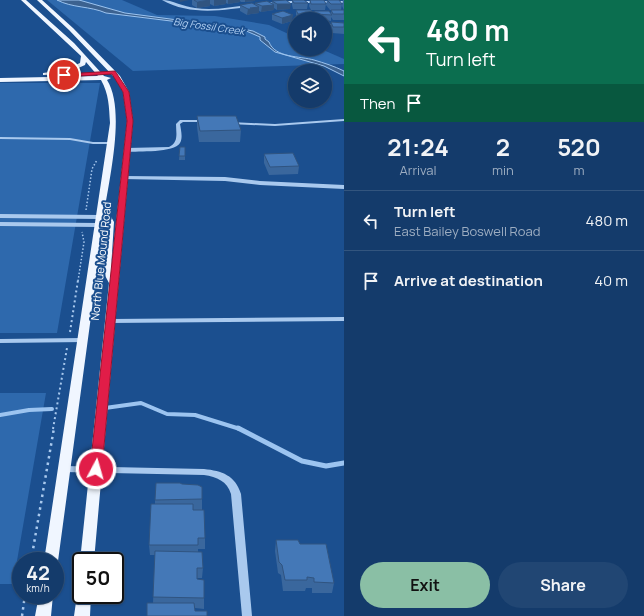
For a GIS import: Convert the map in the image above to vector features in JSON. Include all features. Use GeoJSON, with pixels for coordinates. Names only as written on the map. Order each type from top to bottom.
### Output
{"type":"FeatureCollection","features":[{"type":"Feature","properties":{"kind":"main road","name":"North Blue Mound Road"},"geometry":{"type":"LineString","coordinates":[[23,0],[29,0]]}},
{"type":"Feature","properties":{"kind":"main road","name":"North Blue Mound Road"},"geometry":{"type":"LineString","coordinates":[[23,0],[84,56],[101,76],[110,92],[113,123],[52,552]]}},
{"type":"Feature","properties":{"kind":"main road","name":"North Blue Mound Road"},"geometry":{"type":"LineString","coordinates":[[39,0],[76,34],[116,75],[126,92],[130,121],[88,552]]}},
{"type":"Feature","properties":{"kind":"main road"},"geometry":{"type":"LineString","coordinates":[[28,76],[55,74],[72,70],[83,64],[84,56]]}},
{"type":"Feature","properties":{"kind":"main road"},"geometry":{"type":"LineString","coordinates":[[0,80],[116,75]]}},
{"type":"Feature","properties":{"kind":"main road"},"geometry":{"type":"LineString","coordinates":[[0,76],[101,76]]}},
{"type":"Feature","properties":{"kind":"main road"},"geometry":{"type":"LineString","coordinates":[[99,221],[107,217],[110,222],[106,268],[114,283]]}},
{"type":"Feature","properties":{"kind":"main road"},"geometry":{"type":"LineString","coordinates":[[43,616],[45,604]]}},
{"type":"Feature","properties":{"kind":"main road"},"geometry":{"type":"LineString","coordinates":[[82,616],[83,604]]}},
{"type":"Feature","properties":{"kind":"street"},"geometry":{"type":"LineString","coordinates":[[164,0],[175,5],[201,11],[278,2],[344,2]]}},
{"type":"Feature","properties":{"kind":"street"},"geometry":{"type":"LineString","coordinates":[[332,25],[344,25]]}},
{"type":"Feature","properties":{"kind":"street"},"geometry":{"type":"LineString","coordinates":[[223,122],[275,125],[344,120]]}},
{"type":"Feature","properties":{"kind":"street"},"geometry":{"type":"LineString","coordinates":[[127,150],[170,148],[176,146],[179,142],[178,124],[188,121],[216,122]]}},
{"type":"Feature","properties":{"kind":"street"},"geometry":{"type":"LineString","coordinates":[[0,138],[70,139],[93,143],[111,143]]}},
{"type":"Feature","properties":{"kind":"street"},"geometry":{"type":"LineString","coordinates":[[125,178],[184,180],[187,182],[204,183],[232,184],[250,182],[344,187]]}},
{"type":"Feature","properties":{"kind":"street"},"geometry":{"type":"LineString","coordinates":[[0,216],[99,221]]}},
{"type":"Feature","properties":{"kind":"street"},"geometry":{"type":"LineString","coordinates":[[0,224],[99,221]]}},
{"type":"Feature","properties":{"kind":"street"},"geometry":{"type":"LineString","coordinates":[[110,321],[344,319]]}},
{"type":"Feature","properties":{"kind":"street"},"geometry":{"type":"LineString","coordinates":[[0,341],[82,340]]}},
{"type":"Feature","properties":{"kind":"street"},"geometry":{"type":"LineString","coordinates":[[64,469],[204,472],[216,473],[232,482],[236,494],[247,616]]}},
{"type":"Feature","properties":{"kind":"path"},"geometry":{"type":"LineString","coordinates":[[32,552],[61,385]]}},
{"type":"Feature","properties":{"kind":"path"},"geometry":{"type":"LineString","coordinates":[[22,616],[24,604]]}},
{"type":"Feature","properties":{"kind":"shaded area"},"geometry":{"type":"Polygon","coordinates":[[[47,0],[122,0],[157,15],[215,16],[269,25],[288,34],[288,56],[332,56],[332,54],[344,59],[344,64],[288,64],[288,66],[133,71],[47,0]]]}},
{"type":"Feature","properties":{"kind":"shaded area"},"geometry":{"type":"Polygon","coordinates":[[[57,0],[79,0],[125,13],[253,31],[265,37],[272,47],[282,54],[275,52],[260,40],[260,37],[244,30],[106,13],[63,3],[57,0]]]}},
{"type":"Feature","properties":{"kind":"shaded area"},"geometry":{"type":"Polygon","coordinates":[[[290,56],[314,60],[327,64],[317,64],[290,56]]]}},
{"type":"Feature","properties":{"kind":"shaded area"},"geometry":{"type":"Polygon","coordinates":[[[333,66],[344,71],[344,76],[332,70],[333,66]]]}},
{"type":"Feature","properties":{"kind":"shaded area"},"geometry":{"type":"Polygon","coordinates":[[[0,83],[100,83],[57,333],[0,333],[0,83]]]}},
{"type":"Feature","properties":{"kind":"shaded area"},"geometry":{"type":"Polygon","coordinates":[[[0,393],[46,393],[19,552],[12,552],[12,584],[0,584],[0,393]]]}},
{"type":"Feature","properties":{"kind":"building"},"geometry":{"type":"Polygon","coordinates":[[[194,0],[210,0],[197,2],[194,0]]]}},
{"type":"Feature","properties":{"kind":"building"},"geometry":{"type":"Polygon","coordinates":[[[286,0],[291,4],[277,4],[272,1],[286,0]]]}},
{"type":"Feature","properties":{"kind":"building"},"geometry":{"type":"Polygon","coordinates":[[[292,0],[304,0],[308,3],[294,3],[292,0]]]}},
{"type":"Feature","properties":{"kind":"building"},"geometry":{"type":"Polygon","coordinates":[[[310,0],[324,0],[326,4],[311,4],[310,0]]]}},
{"type":"Feature","properties":{"kind":"building"},"geometry":{"type":"Polygon","coordinates":[[[327,0],[339,0],[342,4],[331,4],[327,0]]]}},
{"type":"Feature","properties":{"kind":"building"},"geometry":{"type":"Polygon","coordinates":[[[267,1],[274,5],[262,6],[255,3],[267,1]]]}},
{"type":"Feature","properties":{"kind":"building"},"geometry":{"type":"Polygon","coordinates":[[[252,3],[259,7],[248,9],[240,5],[252,3]]]}},
{"type":"Feature","properties":{"kind":"building"},"geometry":{"type":"Polygon","coordinates":[[[296,10],[311,10],[312,12],[297,12],[296,10]]]}},
{"type":"Feature","properties":{"kind":"building"},"geometry":{"type":"Polygon","coordinates":[[[331,10],[344,10],[344,14],[333,14],[331,10]]]}},
{"type":"Feature","properties":{"kind":"building"},"geometry":{"type":"Polygon","coordinates":[[[283,11],[288,13],[288,16],[282,18],[272,14],[283,11]]]}},
{"type":"Feature","properties":{"kind":"building"},"geometry":{"type":"Polygon","coordinates":[[[314,11],[330,12],[314,12],[314,11]]]}},
{"type":"Feature","properties":{"kind":"building"},"geometry":{"type":"Polygon","coordinates":[[[332,22],[344,23],[344,27],[333,27],[332,22]]]}},
{"type":"Feature","properties":{"kind":"building"},"geometry":{"type":"Polygon","coordinates":[[[197,116],[236,116],[241,130],[200,131],[197,116]]]}},
{"type":"Feature","properties":{"kind":"building"},"geometry":{"type":"Polygon","coordinates":[[[180,147],[185,147],[185,156],[179,156],[180,147]]]}},
{"type":"Feature","properties":{"kind":"building"},"geometry":{"type":"Polygon","coordinates":[[[293,153],[299,166],[270,167],[264,154],[293,153]]]}},
{"type":"Feature","properties":{"kind":"building"},"geometry":{"type":"Polygon","coordinates":[[[156,483],[198,485],[202,487],[202,499],[155,500],[156,483]]]}},
{"type":"Feature","properties":{"kind":"building"},"geometry":{"type":"Polygon","coordinates":[[[151,504],[193,504],[193,510],[204,510],[205,538],[198,538],[198,545],[149,545],[151,504]]]}},
{"type":"Feature","properties":{"kind":"building"},"geometry":{"type":"Polygon","coordinates":[[[276,540],[298,540],[300,544],[326,544],[334,583],[314,582],[314,578],[307,577],[307,580],[285,580],[282,565],[279,562],[276,540]]]}},
{"type":"Feature","properties":{"kind":"building"},"geometry":{"type":"Polygon","coordinates":[[[155,551],[202,552],[203,568],[197,568],[197,579],[204,580],[204,598],[153,597],[155,551]]]}},
{"type":"Feature","properties":{"kind":"building"},"geometry":{"type":"Polygon","coordinates":[[[147,603],[194,603],[195,611],[207,611],[207,616],[147,616],[147,603]]]}},
{"type":"Feature","properties":{"kind":"waterway"},"geometry":{"type":"LineString","coordinates":[[105,408],[141,403],[167,414],[195,415],[240,429]]}},
{"type":"Feature","properties":{"kind":"waterway"},"geometry":{"type":"LineString","coordinates":[[0,415],[29,410],[52,409]]}},
{"type":"Feature","properties":{"kind":"waterway"},"geometry":{"type":"LineString","coordinates":[[240,429],[302,461],[326,466],[344,463]]}},
{"type":"Feature","properties":{"kind":"route"},"geometry":{"type":"LineString","coordinates":[[64,75],[113,73],[118,77],[126,92],[130,121],[96,469]]}},
{"type":"Feature","properties":{"kind":"water label","name":"Big Fossil Creek"},"geometry":{"type":"Point","coordinates":[209,26]}}]}
